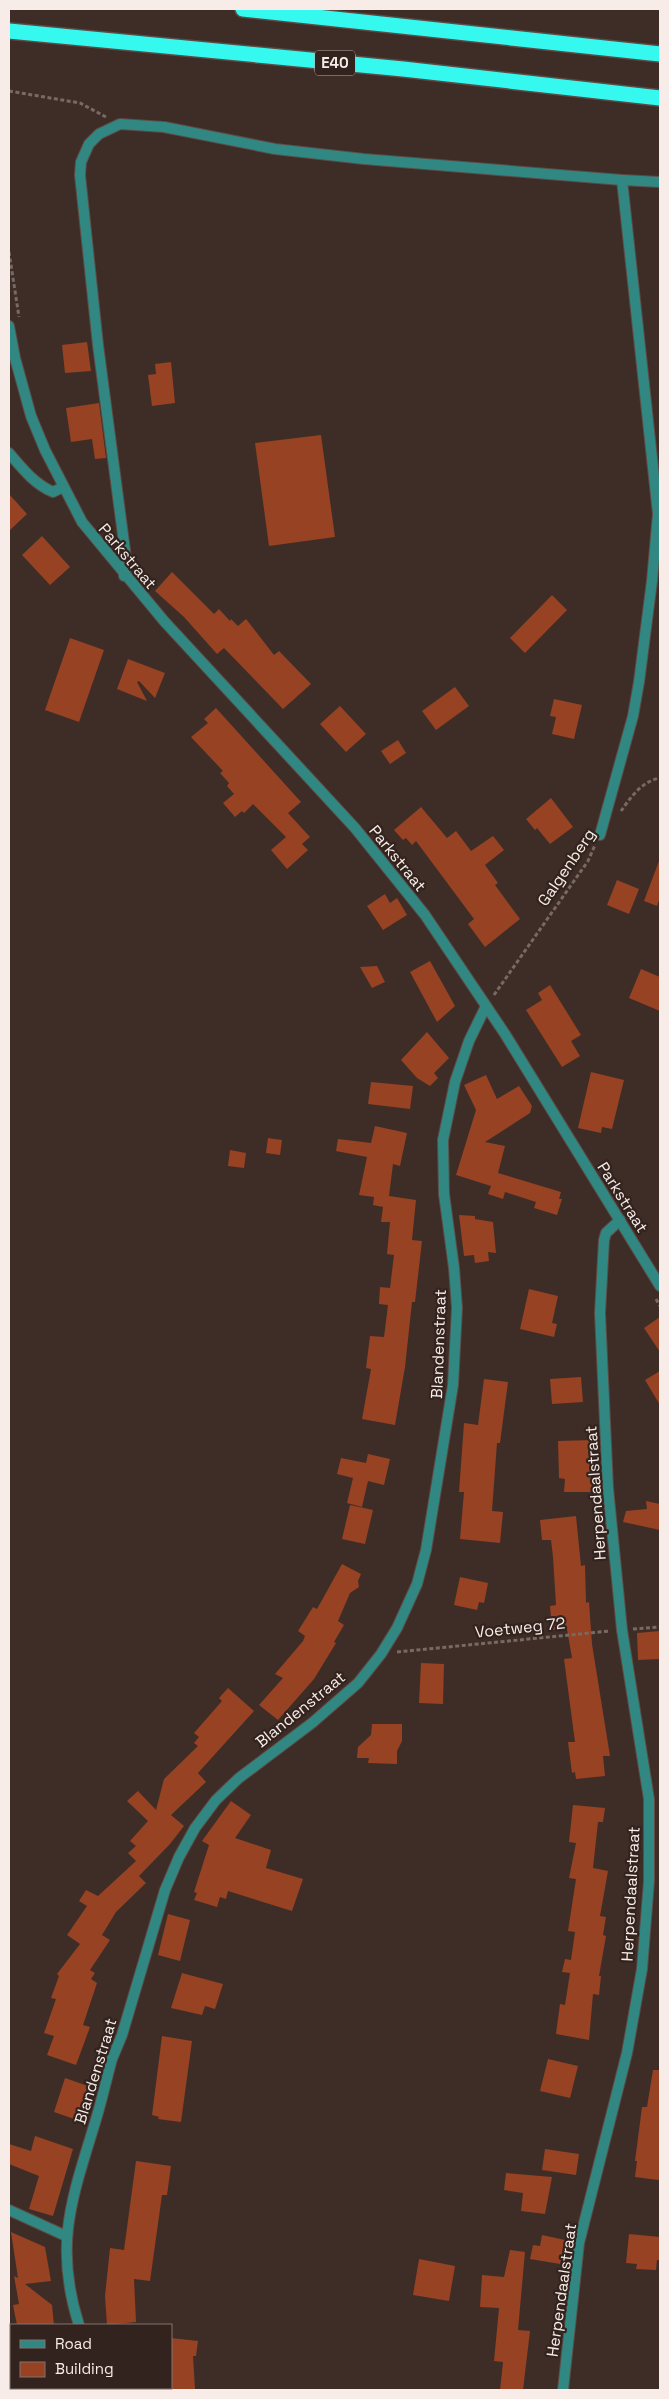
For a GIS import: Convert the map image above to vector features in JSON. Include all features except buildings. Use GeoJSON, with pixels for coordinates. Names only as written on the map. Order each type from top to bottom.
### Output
{"type":"FeatureCollection","features":[{"type":"Feature","properties":{"kind":"highway"},"geometry":{"type":"LineString","coordinates":[[243,9],[660,54]]}},
{"type":"Feature","properties":{"kind":"highway","name":"E40"},"geometry":{"type":"LineString","coordinates":[[9,31],[413,70],[660,98]]}},
{"type":"Feature","properties":{"kind":"street"},"geometry":{"type":"LineString","coordinates":[[124,576],[126,558],[98,344],[80,176],[81,162],[89,144],[99,134],[120,124],[164,127],[275,150],[660,182]]}},
{"type":"Feature","properties":{"kind":"street"},"geometry":{"type":"LineString","coordinates":[[600,835],[633,716],[638,690],[652,581],[658,514],[622,180]]}},
{"type":"Feature","properties":{"kind":"street","name":"Parkstraat"},"geometry":{"type":"LineString","coordinates":[[9,326],[17,366],[31,416],[63,487],[82,522],[124,576],[355,828],[425,914],[486,1006],[660,1286]]}},
{"type":"Feature","properties":{"kind":"street"},"geometry":{"type":"LineString","coordinates":[[9,453],[29,476],[40,485],[53,492],[63,487]]}},
{"type":"Feature","properties":{"kind":"street","name":"Blandenstraat"},"geometry":{"type":"LineString","coordinates":[[79,2324],[69,2283],[66,2236],[74,2194],[112,2059],[122,2035],[165,1890],[186,1844],[216,1800],[251,1768],[344,1697],[382,1654],[406,1610],[421,1569],[452,1396],[457,1308],[454,1268],[444,1194],[443,1140],[457,1075],[469,1041],[486,1006]]}},
{"type":"Feature","properties":{"kind":"street","name":"Herpendaalstraat"},"geometry":{"type":"LineString","coordinates":[[563,2390],[579,2243],[628,2053],[642,1969],[650,1881],[649,1798],[622,1630],[608,1488],[600,1313],[605,1236],[608,1230],[620,1220]]}},
{"type":"Feature","properties":{"kind":"street"},"geometry":{"type":"LineString","coordinates":[[9,2210],[66,2236]]}},
{"type":"Feature","properties":{"kind":"path"},"geometry":{"type":"LineString","coordinates":[[9,91],[80,103],[120,124]]}},
{"type":"Feature","properties":{"kind":"path"},"geometry":{"type":"LineString","coordinates":[[9,252],[20,323]]}},
{"type":"Feature","properties":{"kind":"path"},"geometry":{"type":"LineString","coordinates":[[620,814],[634,794],[652,779],[660,778]]}},
{"type":"Feature","properties":{"kind":"path","name":"Galgenberg"},"geometry":{"type":"LineString","coordinates":[[486,1006],[588,861],[600,835]]}},
{"type":"Feature","properties":{"kind":"path","name":"Voetweg 72"},"geometry":{"type":"LineString","coordinates":[[382,1654],[660,1627]]}}]}
